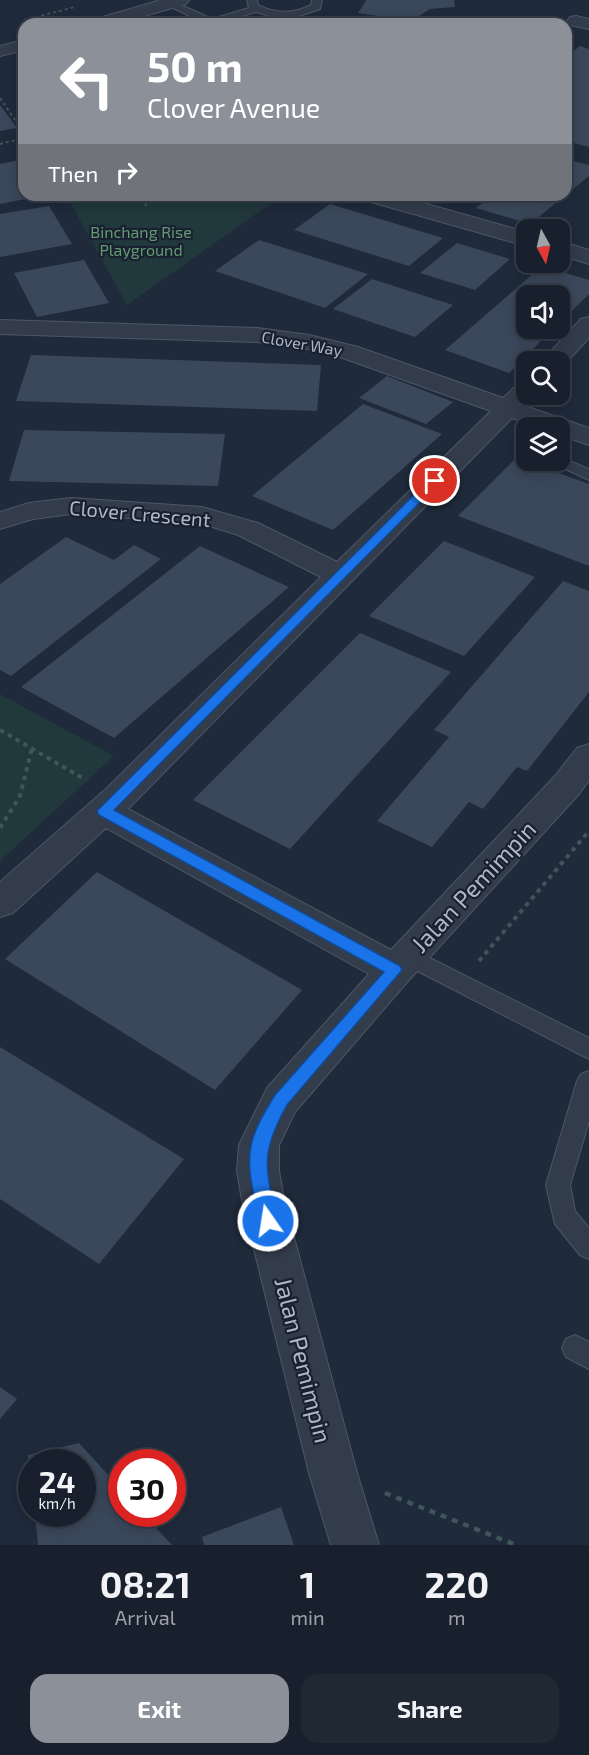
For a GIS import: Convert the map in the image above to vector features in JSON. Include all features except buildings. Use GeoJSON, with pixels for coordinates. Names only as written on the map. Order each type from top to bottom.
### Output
{"type":"FeatureCollection","features":[{"type":"Feature","properties":{"kind":"street"},"geometry":{"type":"LineString","coordinates":[[104,18],[162,3]]}},
{"type":"Feature","properties":{"kind":"street"},"geometry":{"type":"LineString","coordinates":[[116,18],[162,3]]}},
{"type":"Feature","properties":{"kind":"street"},"geometry":{"type":"LineString","coordinates":[[0,45],[18,41]]}},
{"type":"Feature","properties":{"kind":"street"},"geometry":{"type":"LineString","coordinates":[[0,51],[18,46]]}},
{"type":"Feature","properties":{"kind":"street"},"geometry":{"type":"LineString","coordinates":[[394,201],[516,236]]}},
{"type":"Feature","properties":{"kind":"street"},"geometry":{"type":"LineString","coordinates":[[423,209],[433,201]]}},
{"type":"Feature","properties":{"kind":"street"},"geometry":{"type":"LineString","coordinates":[[570,251],[589,256]]}},
{"type":"Feature","properties":{"kind":"street"},"geometry":{"type":"LineString","coordinates":[[563,351],[589,324]]}},
{"type":"Feature","properties":{"kind":"street","name":"Clover Way"},"geometry":{"type":"LineString","coordinates":[[0,327],[257,335],[309,342],[349,352],[526,417]]}},
{"type":"Feature","properties":{"kind":"street"},"geometry":{"type":"LineString","coordinates":[[0,903],[111,805],[342,576],[497,417],[516,401]]}},
{"type":"Feature","properties":{"kind":"street","name":"Clover Way"},"geometry":{"type":"LineString","coordinates":[[570,432],[589,437]]}},
{"type":"Feature","properties":{"kind":"street","name":"Clover Crescent"},"geometry":{"type":"LineString","coordinates":[[0,521],[35,510],[71,506],[202,515],[248,529],[342,576]]}},
{"type":"Feature","properties":{"kind":"street","name":"Jalan Pemimpin"},"geometry":{"type":"LineString","coordinates":[[361,1539],[333,1473],[264,1200],[258,1171],[259,1145],[281,1100],[401,963],[578,783],[589,756]]}},
{"type":"Feature","properties":{"kind":"street"},"geometry":{"type":"LineString","coordinates":[[111,805],[401,963]]}},
{"type":"Feature","properties":{"kind":"lane"},"geometry":{"type":"LineString","coordinates":[[221,18],[255,5],[272,14],[298,14],[316,7],[317,0]]}},
{"type":"Feature","properties":{"kind":"lane"},"geometry":{"type":"LineString","coordinates":[[162,3],[177,18]]}},
{"type":"Feature","properties":{"kind":"lane"},"geometry":{"type":"LineString","coordinates":[[162,3],[196,18]]}},
{"type":"Feature","properties":{"kind":"lane"},"geometry":{"type":"LineString","coordinates":[[570,467],[589,475]]}},
{"type":"Feature","properties":{"kind":"lane"},"geometry":{"type":"LineString","coordinates":[[401,963],[461,983],[589,1048]]}},
{"type":"Feature","properties":{"kind":"lane"},"geometry":{"type":"LineString","coordinates":[[589,1081],[558,1185],[564,1216],[589,1247]]}},
{"type":"Feature","properties":{"kind":"path"},"geometry":{"type":"LineString","coordinates":[[34,18],[79,6]]}},
{"type":"Feature","properties":{"kind":"path"},"geometry":{"type":"LineString","coordinates":[[0,98],[18,124]]}},
{"type":"Feature","properties":{"kind":"path"},"geometry":{"type":"LineString","coordinates":[[0,144],[18,140]]}},
{"type":"Feature","properties":{"kind":"path"},"geometry":{"type":"LineString","coordinates":[[145,206],[148,201]]}},
{"type":"Feature","properties":{"kind":"path"},"geometry":{"type":"LineString","coordinates":[[0,730],[32,748],[111,805]]}},
{"type":"Feature","properties":{"kind":"path"},"geometry":{"type":"LineString","coordinates":[[0,828],[20,796],[32,748]]}},
{"type":"Feature","properties":{"kind":"path"},"geometry":{"type":"LineString","coordinates":[[461,983],[589,831]]}},
{"type":"Feature","properties":{"kind":"path"},"geometry":{"type":"LineString","coordinates":[[333,1473],[516,1545]]}},
{"type":"Feature","properties":{"kind":"green space","name":"Binchang Rise Playground"},"geometry":{"type":"Polygon","coordinates":[[[69,201],[274,201],[127,305],[69,201]]]}},
{"type":"Feature","properties":{"kind":"green space"},"geometry":{"type":"Polygon","coordinates":[[[0,694],[114,756],[0,861],[0,694]]]}},
{"type":"Feature","properties":{"kind":"route"},"geometry":{"type":"LineString","coordinates":[[268,1221],[258,1171],[259,1145],[271,1118],[281,1100],[394,970],[104,811],[435,481]]}}]}
